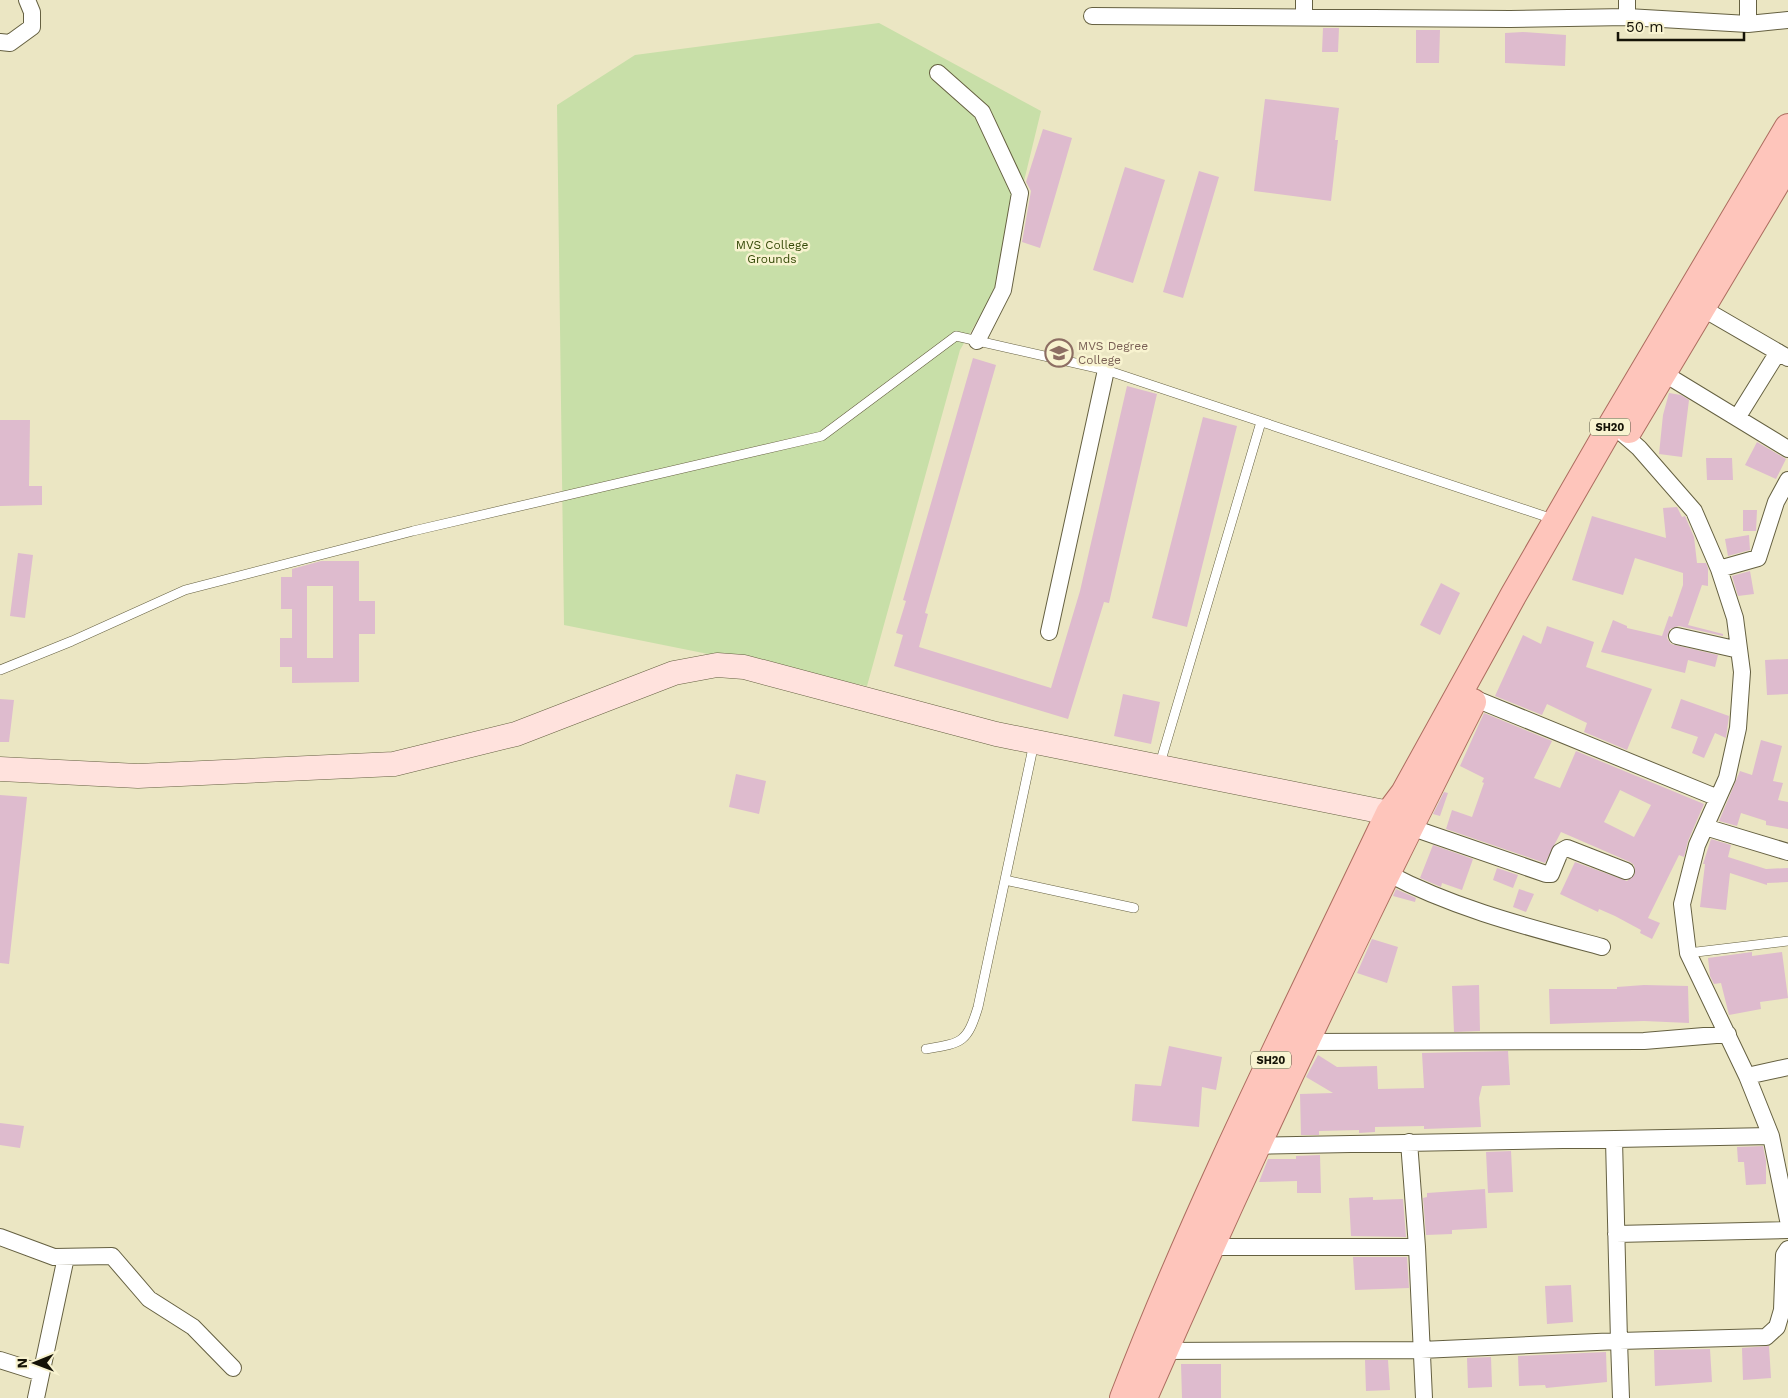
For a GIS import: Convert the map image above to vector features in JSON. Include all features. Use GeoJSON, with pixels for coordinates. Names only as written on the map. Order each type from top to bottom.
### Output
{"type":"FeatureCollection","features":[{"type":"Feature","properties":{"kind":"main road","name":"SH20"},"geometry":{"type":"LineString","coordinates":[[1694,304],[1788,127]]}},
{"type":"Feature","properties":{"kind":"main road","name":"SH20"},"geometry":{"type":"LineString","coordinates":[[1144,1398],[1153,1351],[1389,813],[1467,696],[1618,430],[1694,304],[1788,164]]}},
{"type":"Feature","properties":{"kind":"main road","name":"SH20"},"geometry":{"type":"LineString","coordinates":[[1123,1398],[1153,1351],[1210,1247],[1243,1146],[1304,1042],[1410,828],[1467,696],[1557,520],[1618,430]]}},
{"type":"Feature","properties":{"kind":"street"},"geometry":{"type":"LineString","coordinates":[[0,42],[10,43],[32,27],[32,12],[27,0]]}},
{"type":"Feature","properties":{"kind":"street"},"geometry":{"type":"LineString","coordinates":[[1304,0],[1304,17]]}},
{"type":"Feature","properties":{"kind":"street"},"geometry":{"type":"LineString","coordinates":[[1627,0],[1628,17]]}},
{"type":"Feature","properties":{"kind":"street"},"geometry":{"type":"LineString","coordinates":[[1748,0],[1748,24]]}},
{"type":"Feature","properties":{"kind":"street"},"geometry":{"type":"LineString","coordinates":[[1092,16],[1510,19],[1628,17],[1748,24],[1788,20]]}},
{"type":"Feature","properties":{"kind":"street"},"geometry":{"type":"LineString","coordinates":[[938,73],[982,112],[1020,193],[1003,290],[977,341]]}},
{"type":"Feature","properties":{"kind":"street"},"geometry":{"type":"LineString","coordinates":[[1694,304],[1783,355],[1738,418]]}},
{"type":"Feature","properties":{"kind":"street"},"geometry":{"type":"LineString","coordinates":[[1655,368],[1788,449]]}},
{"type":"Feature","properties":{"kind":"street"},"geometry":{"type":"LineString","coordinates":[[1049,632],[1106,370]]}},
{"type":"Feature","properties":{"kind":"street"},"geometry":{"type":"LineString","coordinates":[[1618,430],[1639,448],[1694,511],[1719,569],[1735,618],[1742,672],[1738,728],[1727,778],[1697,845],[1682,904],[1688,953],[1728,1034],[1771,1136],[1788,1220]]}},
{"type":"Feature","properties":{"kind":"street"},"geometry":{"type":"LineString","coordinates":[[1719,569],[1758,558],[1776,502],[1788,480]]}},
{"type":"Feature","properties":{"kind":"street"},"geometry":{"type":"LineString","coordinates":[[1677,636],[1739,650]]}},
{"type":"Feature","properties":{"kind":"street"},"geometry":{"type":"LineString","coordinates":[[0,769],[138,776],[394,764],[516,734],[657,678],[696,668],[717,665],[744,667],[1034,743],[1389,813],[1410,828],[1546,874],[1551,874],[1560,852],[1567,848],[1626,871]]}},
{"type":"Feature","properties":{"kind":"street"},"geometry":{"type":"LineString","coordinates":[[1467,696],[1718,798]]}},
{"type":"Feature","properties":{"kind":"street"},"geometry":{"type":"LineString","coordinates":[[1705,827],[1788,852]]}},
{"type":"Feature","properties":{"kind":"street"},"geometry":{"type":"LineString","coordinates":[[1387,874],[1432,895],[1481,914],[1602,947]]}},
{"type":"Feature","properties":{"kind":"street"},"geometry":{"type":"LineString","coordinates":[[1304,1042],[1644,1041],[1728,1034]]}},
{"type":"Feature","properties":{"kind":"street"},"geometry":{"type":"LineString","coordinates":[[1747,1076],[1788,1067]]}},
{"type":"Feature","properties":{"kind":"street"},"geometry":{"type":"LineString","coordinates":[[1243,1146],[1771,1136]]}},
{"type":"Feature","properties":{"kind":"street"},"geometry":{"type":"LineString","coordinates":[[1614,1140],[1621,1398]]}},
{"type":"Feature","properties":{"kind":"street"},"geometry":{"type":"LineString","coordinates":[[1409,1142],[1417,1247],[1424,1398]]}},
{"type":"Feature","properties":{"kind":"street"},"geometry":{"type":"LineString","coordinates":[[1616,1234],[1788,1230]]}},
{"type":"Feature","properties":{"kind":"street"},"geometry":{"type":"LineString","coordinates":[[0,1237],[54,1257],[112,1256],[149,1299],[193,1327],[233,1368]]}},
{"type":"Feature","properties":{"kind":"street"},"geometry":{"type":"LineString","coordinates":[[1210,1247],[1417,1247]]}},
{"type":"Feature","properties":{"kind":"street"},"geometry":{"type":"LineString","coordinates":[[1153,1351],[1421,1350],[1619,1340],[1766,1337],[1777,1327],[1782,1310],[1784,1255],[1788,1250]]}},
{"type":"Feature","properties":{"kind":"street"},"geometry":{"type":"LineString","coordinates":[[36,1398],[66,1257]]}},
{"type":"Feature","properties":{"kind":"street"},"geometry":{"type":"LineString","coordinates":[[0,1360],[41,1373]]}},
{"type":"Feature","properties":{"kind":"lane"},"geometry":{"type":"LineString","coordinates":[[0,670],[185,590],[413,531],[822,436],[956,336],[1106,370],[1557,520]]}},
{"type":"Feature","properties":{"kind":"lane"},"geometry":{"type":"LineString","coordinates":[[1159,767],[1261,422]]}},
{"type":"Feature","properties":{"kind":"lane"},"geometry":{"type":"LineString","coordinates":[[926,1049],[950,1045],[970,1032],[978,1007],[1034,743]]}},
{"type":"Feature","properties":{"kind":"lane"},"geometry":{"type":"LineString","coordinates":[[1005,880],[1134,908]]}},
{"type":"Feature","properties":{"kind":"lane"},"geometry":{"type":"LineString","coordinates":[[1688,953],[1788,941]]}},
{"type":"Feature","properties":{"kind":"green space","name":"MVS College Grounds"},"geometry":{"type":"Polygon","coordinates":[[[879,23],[1041,111],[999,284],[960,350],[867,686],[564,625],[557,105],[635,55],[879,23]]]}},
{"type":"Feature","properties":{"kind":"building"},"geometry":{"type":"Polygon","coordinates":[[[1323,28],[1339,28],[1338,52],[1322,52],[1323,28]]]}},
{"type":"Feature","properties":{"kind":"building"},"geometry":{"type":"Polygon","coordinates":[[[1416,30],[1440,30],[1439,63],[1416,63],[1416,30]]]}},
{"type":"Feature","properties":{"kind":"building"},"geometry":{"type":"Polygon","coordinates":[[[1523,32],[1566,35],[1565,66],[1505,63],[1505,33],[1523,32]]]}},
{"type":"Feature","properties":{"kind":"building"},"geometry":{"type":"Polygon","coordinates":[[[1265,99],[1339,108],[1335,140],[1338,140],[1331,201],[1254,191],[1265,99]]]}},
{"type":"Feature","properties":{"kind":"building"},"geometry":{"type":"Polygon","coordinates":[[[1043,129],[1072,138],[1040,248],[1022,242],[1031,191],[1026,182],[1043,129]]]}},
{"type":"Feature","properties":{"kind":"building"},"geometry":{"type":"Polygon","coordinates":[[[1125,167],[1165,180],[1133,283],[1093,270],[1125,167]]]}},
{"type":"Feature","properties":{"kind":"building"},"geometry":{"type":"Polygon","coordinates":[[[1199,171],[1219,177],[1183,298],[1163,292],[1199,171]]]}},
{"type":"Feature","properties":{"kind":"building"},"geometry":{"type":"Polygon","coordinates":[[[973,358],[996,365],[925,613],[928,614],[919,647],[1051,688],[1080,591],[1127,386],[1157,394],[1109,603],[1104,602],[1068,719],[894,666],[903,635],[896,633],[906,601],[903,600],[973,358]]]}},
{"type":"Feature","properties":{"kind":"building"},"geometry":{"type":"Polygon","coordinates":[[[1669,393],[1681,395],[1689,400],[1682,457],[1659,454],[1663,415],[1669,393]]]}},
{"type":"Feature","properties":{"kind":"building"},"geometry":{"type":"Polygon","coordinates":[[[1203,417],[1237,426],[1187,627],[1152,618],[1203,417]]]}},
{"type":"Feature","properties":{"kind":"building"},"geometry":{"type":"Polygon","coordinates":[[[0,420],[30,420],[29,486],[42,486],[42,505],[0,506],[0,420]]]}},
{"type":"Feature","properties":{"kind":"building"},"geometry":{"type":"Polygon","coordinates":[[[1757,442],[1786,459],[1776,479],[1745,465],[1757,442]]]}},
{"type":"Feature","properties":{"kind":"building"},"geometry":{"type":"Polygon","coordinates":[[[1706,458],[1732,458],[1733,480],[1707,480],[1706,458]]]}},
{"type":"Feature","properties":{"kind":"building"},"geometry":{"type":"Polygon","coordinates":[[[1677,507],[1682,517],[1685,516],[1694,537],[1697,563],[1706,563],[1708,568],[1708,586],[1702,585],[1688,625],[1723,634],[1723,636],[1679,626],[1670,629],[1667,638],[1671,644],[1718,655],[1715,667],[1688,660],[1685,673],[1601,652],[1613,620],[1627,626],[1627,628],[1662,636],[1669,616],[1672,617],[1683,585],[1683,573],[1635,558],[1623,595],[1572,580],[1592,516],[1666,538],[1663,508],[1677,507]]]}},
{"type":"Feature","properties":{"kind":"building"},"geometry":{"type":"Polygon","coordinates":[[[1743,510],[1757,510],[1756,531],[1743,531],[1743,510]]]}},
{"type":"Feature","properties":{"kind":"building"},"geometry":{"type":"Polygon","coordinates":[[[1749,535],[1750,550],[1728,556],[1725,539],[1749,535]]]}},
{"type":"Feature","properties":{"kind":"building"},"geometry":{"type":"Polygon","coordinates":[[[18,553],[33,555],[25,618],[10,616],[18,553]]]}},
{"type":"Feature","properties":{"kind":"building"},"geometry":{"type":"Polygon","coordinates":[[[321,561],[359,561],[359,601],[375,601],[375,634],[359,634],[359,682],[292,683],[292,667],[280,667],[280,638],[292,638],[292,609],[281,609],[281,577],[292,577],[292,569],[321,561]],[[307,586],[307,658],[333,658],[333,586],[307,586]]]}},
{"type":"Feature","properties":{"kind":"building"},"geometry":{"type":"Polygon","coordinates":[[[1750,571],[1754,594],[1738,596],[1732,576],[1750,571]]]}},
{"type":"Feature","properties":{"kind":"building"},"geometry":{"type":"Polygon","coordinates":[[[1441,583],[1460,593],[1440,635],[1420,625],[1441,583]]]}},
{"type":"Feature","properties":{"kind":"building"},"geometry":{"type":"Polygon","coordinates":[[[1547,626],[1594,642],[1586,667],[1652,689],[1627,750],[1584,732],[1587,723],[1547,704],[1542,715],[1495,696],[1523,635],[1541,644],[1547,626]]]}},
{"type":"Feature","properties":{"kind":"building"},"geometry":{"type":"Polygon","coordinates":[[[1788,659],[1788,694],[1767,695],[1765,660],[1788,659]]]}},
{"type":"Feature","properties":{"kind":"building"},"geometry":{"type":"Polygon","coordinates":[[[1123,694],[1160,702],[1151,744],[1114,736],[1123,694]]]}},
{"type":"Feature","properties":{"kind":"building"},"geometry":{"type":"Polygon","coordinates":[[[0,699],[14,700],[9,742],[0,742],[0,699]]]}},
{"type":"Feature","properties":{"kind":"building"},"geometry":{"type":"Polygon","coordinates":[[[1681,699],[1729,716],[1726,738],[1715,733],[1704,758],[1692,753],[1698,737],[1671,728],[1681,699]]]}},
{"type":"Feature","properties":{"kind":"building"},"geometry":{"type":"Polygon","coordinates":[[[1484,713],[1552,741],[1534,778],[1560,788],[1576,751],[1704,804],[1688,841],[1684,857],[1679,855],[1648,918],[1660,923],[1652,939],[1640,933],[1641,930],[1615,916],[1599,909],[1598,912],[1560,894],[1575,862],[1627,881],[1635,874],[1634,865],[1630,862],[1561,832],[1545,863],[1446,829],[1452,810],[1472,817],[1484,783],[1482,782],[1484,778],[1460,766],[1484,713]],[[1620,790],[1604,822],[1634,837],[1651,805],[1620,790]]]}},
{"type":"Feature","properties":{"kind":"building"},"geometry":{"type":"Polygon","coordinates":[[[1761,740],[1782,746],[1773,781],[1783,783],[1778,800],[1788,802],[1788,829],[1766,825],[1766,821],[1741,813],[1737,826],[1719,821],[1740,771],[1752,775],[1761,740]]]}},
{"type":"Feature","properties":{"kind":"building"},"geometry":{"type":"Polygon","coordinates":[[[736,774],[766,781],[759,814],[729,807],[736,774]]]}},
{"type":"Feature","properties":{"kind":"building"},"geometry":{"type":"Polygon","coordinates":[[[1444,792],[1448,793],[1440,816],[1433,814],[1444,792]]]}},
{"type":"Feature","properties":{"kind":"building"},"geometry":{"type":"Polygon","coordinates":[[[0,795],[27,797],[9,964],[0,963],[0,795]]]}},
{"type":"Feature","properties":{"kind":"building"},"geometry":{"type":"Polygon","coordinates":[[[1711,839],[1731,845],[1728,857],[1766,869],[1788,868],[1788,882],[1767,883],[1767,885],[1730,873],[1726,910],[1700,907],[1705,864],[1703,864],[1711,839]]]}},
{"type":"Feature","properties":{"kind":"building"},"geometry":{"type":"Polygon","coordinates":[[[1433,845],[1473,859],[1462,890],[1442,883],[1441,887],[1420,878],[1433,845]]]}},
{"type":"Feature","properties":{"kind":"building"},"geometry":{"type":"Polygon","coordinates":[[[1497,868],[1518,875],[1513,888],[1493,880],[1497,868]]]}},
{"type":"Feature","properties":{"kind":"building"},"geometry":{"type":"Polygon","coordinates":[[[1396,889],[1416,898],[1415,902],[1393,896],[1396,889]]]}},
{"type":"Feature","properties":{"kind":"building"},"geometry":{"type":"Polygon","coordinates":[[[1519,889],[1534,894],[1526,912],[1513,907],[1519,889]]]}},
{"type":"Feature","properties":{"kind":"building"},"geometry":{"type":"Polygon","coordinates":[[[1372,939],[1398,947],[1387,983],[1357,973],[1372,939]]]}},
{"type":"Feature","properties":{"kind":"building"},"geometry":{"type":"Polygon","coordinates":[[[1752,952],[1752,956],[1782,952],[1788,998],[1760,1002],[1761,1009],[1729,1015],[1721,983],[1714,984],[1710,976],[1708,958],[1752,952]]]}},
{"type":"Feature","properties":{"kind":"building"},"geometry":{"type":"Polygon","coordinates":[[[1479,985],[1480,1031],[1454,1032],[1452,986],[1479,985]]]}},
{"type":"Feature","properties":{"kind":"building"},"geometry":{"type":"Polygon","coordinates":[[[1644,985],[1688,986],[1689,1023],[1644,1021],[1550,1024],[1549,989],[1617,989],[1617,987],[1644,985]]]}},
{"type":"Feature","properties":{"kind":"building"},"geometry":{"type":"Polygon","coordinates":[[[1169,1046],[1222,1057],[1216,1090],[1202,1087],[1199,1127],[1132,1121],[1135,1084],[1161,1086],[1169,1046]]]}},
{"type":"Feature","properties":{"kind":"building"},"geometry":{"type":"Polygon","coordinates":[[[1508,1051],[1510,1085],[1482,1086],[1479,1098],[1481,1127],[1424,1129],[1424,1126],[1375,1127],[1375,1132],[1359,1133],[1359,1130],[1319,1131],[1319,1135],[1301,1135],[1300,1094],[1333,1093],[1306,1077],[1318,1055],[1337,1067],[1377,1066],[1378,1089],[1424,1088],[1422,1053],[1508,1051]]]}},
{"type":"Feature","properties":{"kind":"building"},"geometry":{"type":"Polygon","coordinates":[[[0,1123],[24,1126],[20,1148],[0,1145],[0,1123]]]}},
{"type":"Feature","properties":{"kind":"building"},"geometry":{"type":"Polygon","coordinates":[[[1763,1146],[1766,1161],[1766,1184],[1746,1185],[1744,1162],[1738,1162],[1737,1147],[1763,1146]]]}},
{"type":"Feature","properties":{"kind":"building"},"geometry":{"type":"Polygon","coordinates":[[[1511,1151],[1513,1192],[1488,1193],[1486,1152],[1511,1151]]]}},
{"type":"Feature","properties":{"kind":"building"},"geometry":{"type":"Polygon","coordinates":[[[1320,1155],[1321,1193],[1297,1193],[1297,1181],[1259,1182],[1268,1159],[1296,1159],[1296,1156],[1320,1155]]]}},
{"type":"Feature","properties":{"kind":"building"},"geometry":{"type":"Polygon","coordinates":[[[1485,1189],[1487,1228],[1452,1230],[1452,1234],[1426,1235],[1423,1198],[1427,1197],[1427,1193],[1485,1189]]]}},
{"type":"Feature","properties":{"kind":"building"},"geometry":{"type":"Polygon","coordinates":[[[1373,1197],[1373,1200],[1403,1199],[1406,1237],[1351,1236],[1349,1198],[1373,1197]]]}},
{"type":"Feature","properties":{"kind":"building"},"geometry":{"type":"Polygon","coordinates":[[[1353,1257],[1407,1257],[1409,1288],[1355,1290],[1353,1257]]]}},
{"type":"Feature","properties":{"kind":"building"},"geometry":{"type":"Polygon","coordinates":[[[1571,1285],[1573,1322],[1547,1324],[1545,1286],[1571,1285]]]}},
{"type":"Feature","properties":{"kind":"building"},"geometry":{"type":"Polygon","coordinates":[[[1769,1346],[1771,1378],[1743,1380],[1742,1348],[1769,1346]]]}},
{"type":"Feature","properties":{"kind":"building"},"geometry":{"type":"Polygon","coordinates":[[[1710,1349],[1712,1382],[1655,1386],[1654,1350],[1710,1349]]]}},
{"type":"Feature","properties":{"kind":"building"},"geometry":{"type":"Polygon","coordinates":[[[1606,1352],[1607,1382],[1546,1388],[1545,1385],[1519,1386],[1518,1356],[1606,1352]]]}},
{"type":"Feature","properties":{"kind":"building"},"geometry":{"type":"Polygon","coordinates":[[[1491,1357],[1492,1387],[1468,1388],[1467,1358],[1491,1357]]]}},
{"type":"Feature","properties":{"kind":"building"},"geometry":{"type":"Polygon","coordinates":[[[1365,1360],[1388,1360],[1390,1390],[1366,1391],[1365,1360]]]}},
{"type":"Feature","properties":{"kind":"building"},"geometry":{"type":"Polygon","coordinates":[[[1181,1364],[1221,1364],[1221,1398],[1182,1398],[1181,1364]]]}},
{"type":"Feature","properties":{"kind":"place","name":"MVS Degree College"},"geometry":{"type":"Point","coordinates":[1059,353]}}]}
